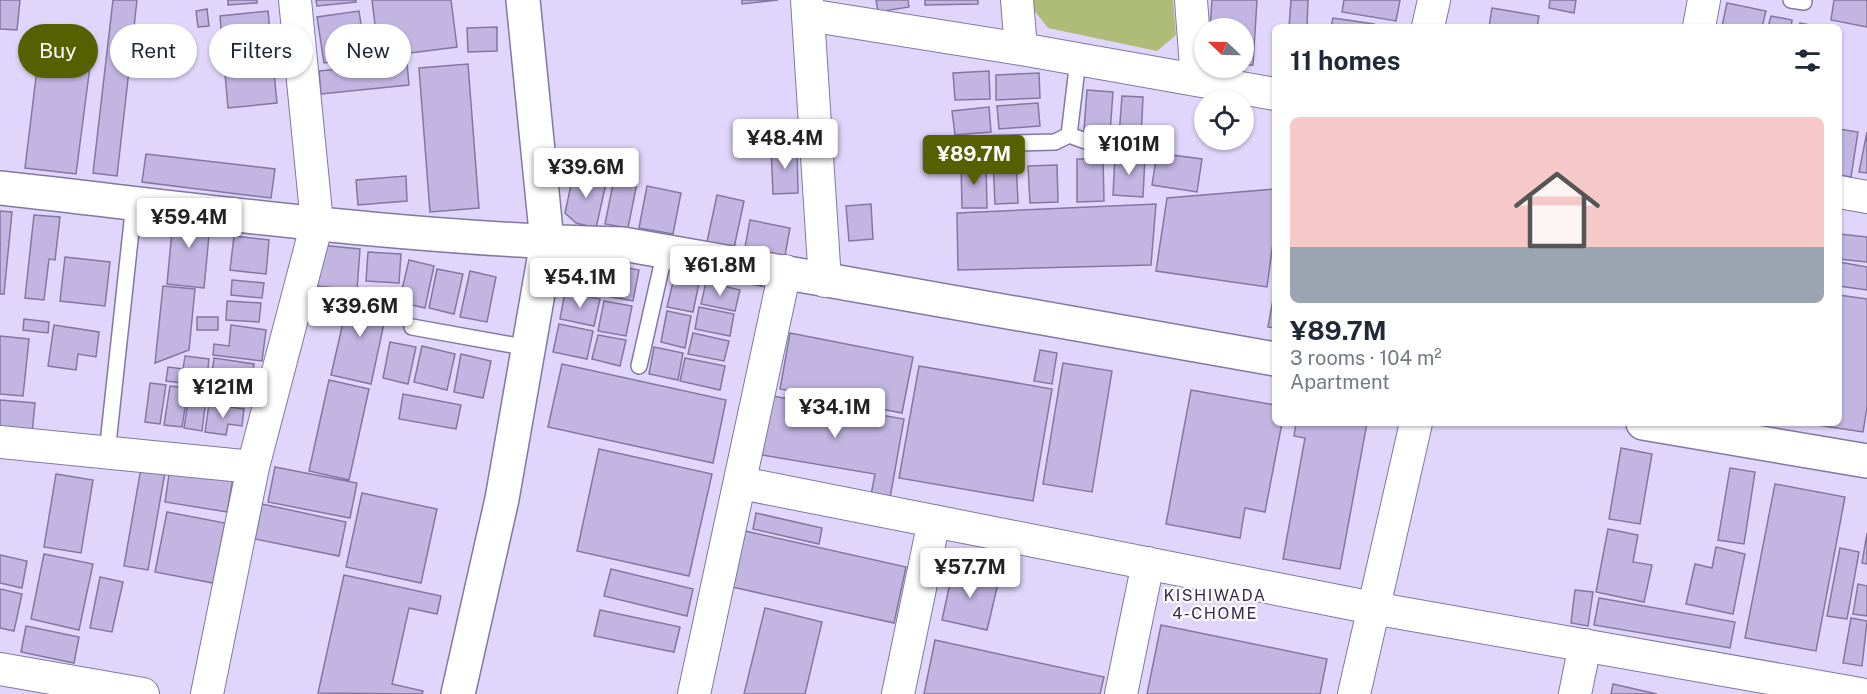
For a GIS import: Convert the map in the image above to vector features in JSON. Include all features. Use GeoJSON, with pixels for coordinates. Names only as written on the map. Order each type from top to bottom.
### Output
{"type":"FeatureCollection","features":[{"type":"Feature","properties":{"kind":"street"},"geometry":{"type":"LineString","coordinates":[[207,694],[253,467],[317,223],[295,0]]}},
{"type":"Feature","properties":{"kind":"street"},"geometry":{"type":"LineString","coordinates":[[458,694],[502,499],[547,242],[523,0]]}},
{"type":"Feature","properties":{"kind":"street"},"geometry":{"type":"LineString","coordinates":[[1017,0],[1021,49]]}},
{"type":"Feature","properties":{"kind":"street"},"geometry":{"type":"LineString","coordinates":[[1191,0],[1197,80]]}},
{"type":"Feature","properties":{"kind":"street"},"geometry":{"type":"LineString","coordinates":[[1429,24],[1434,0]]}},
{"type":"Feature","properties":{"kind":"street"},"geometry":{"type":"LineString","coordinates":[[1700,24],[1704,0]]}},
{"type":"Feature","properties":{"kind":"street"},"geometry":{"type":"LineString","coordinates":[[825,281],[808,8],[1078,60],[1272,93]]}},
{"type":"Feature","properties":{"kind":"street"},"geometry":{"type":"LineString","coordinates":[[0,188],[317,223],[547,242],[623,243],[825,281],[1272,358]]}},
{"type":"Feature","properties":{"kind":"street"},"geometry":{"type":"LineString","coordinates":[[1842,193],[1867,197]]}},
{"type":"Feature","properties":{"kind":"street"},"geometry":{"type":"LineString","coordinates":[[694,694],[785,272]]}},
{"type":"Feature","properties":{"kind":"street"},"geometry":{"type":"LineString","coordinates":[[1354,694],[1415,426]]}},
{"type":"Feature","properties":{"kind":"street"},"geometry":{"type":"LineString","coordinates":[[1661,426],[1867,461]]}},
{"type":"Feature","properties":{"kind":"street"},"geometry":{"type":"LineString","coordinates":[[0,442],[253,467]]}},
{"type":"Feature","properties":{"kind":"street"},"geometry":{"type":"LineString","coordinates":[[741,483],[1373,608],[1585,645],[1798,689],[1860,694]]}},
{"type":"Feature","properties":{"kind":"street"},"geometry":{"type":"LineString","coordinates":[[898,694],[934,521]]}},
{"type":"Feature","properties":{"kind":"street"},"geometry":{"type":"LineString","coordinates":[[1121,694],[1148,563]]}},
{"type":"Feature","properties":{"kind":"street"},"geometry":{"type":"LineString","coordinates":[[1575,694],[1585,645]]}},
{"type":"Feature","properties":{"kind":"street"},"geometry":{"type":"LineString","coordinates":[[0,669],[143,694]]}},
{"type":"Feature","properties":{"kind":"lane"},"geometry":{"type":"LineString","coordinates":[[1069,135],[1078,60]]}},
{"type":"Feature","properties":{"kind":"lane"},"geometry":{"type":"LineString","coordinates":[[980,144],[1055,142],[1069,135],[1105,148]]}},
{"type":"Feature","properties":{"kind":"lane"},"geometry":{"type":"LineString","coordinates":[[107,453],[134,203]]}},
{"type":"Feature","properties":{"kind":"lane"},"geometry":{"type":"LineString","coordinates":[[639,366],[665,251]]}},
{"type":"Feature","properties":{"kind":"lane"},"geometry":{"type":"LineString","coordinates":[[412,327],[529,348]]}},
{"type":"Feature","properties":{"kind":"green space"},"geometry":{"type":"Polygon","coordinates":[[[1032,0],[1173,0],[1176,35],[1157,51],[1048,28],[1033,9],[1032,0]]]}},
{"type":"Feature","properties":{"kind":"building"},"geometry":{"type":"Polygon","coordinates":[[[0,0],[20,0],[17,30],[0,29],[0,0]]]}},
{"type":"Feature","properties":{"kind":"building"},"geometry":{"type":"Polygon","coordinates":[[[113,0],[137,0],[134,24],[110,24],[113,0]]]}},
{"type":"Feature","properties":{"kind":"building"},"geometry":{"type":"Polygon","coordinates":[[[228,0],[257,0],[257,3],[228,5],[228,0]]]}},
{"type":"Feature","properties":{"kind":"building"},"geometry":{"type":"Polygon","coordinates":[[[316,0],[356,0],[356,2],[317,6],[316,0]]]}},
{"type":"Feature","properties":{"kind":"building"},"geometry":{"type":"Polygon","coordinates":[[[372,0],[451,0],[457,47],[411,53],[411,24],[375,24],[372,0]]]}},
{"type":"Feature","properties":{"kind":"building"},"geometry":{"type":"Polygon","coordinates":[[[742,0],[778,0],[742,4],[742,0]]]}},
{"type":"Feature","properties":{"kind":"building"},"geometry":{"type":"Polygon","coordinates":[[[876,0],[908,0],[909,7],[878,12],[876,0]]]}},
{"type":"Feature","properties":{"kind":"building"},"geometry":{"type":"Polygon","coordinates":[[[925,0],[978,0],[978,4],[925,5],[925,0]]]}},
{"type":"Feature","properties":{"kind":"building"},"geometry":{"type":"Polygon","coordinates":[[[1212,0],[1257,0],[1254,49],[1254,18],[1211,18],[1212,0]]]}},
{"type":"Feature","properties":{"kind":"building"},"geometry":{"type":"Polygon","coordinates":[[[1291,0],[1308,0],[1307,24],[1289,24],[1291,0]]]}},
{"type":"Feature","properties":{"kind":"building"},"geometry":{"type":"Polygon","coordinates":[[[1344,0],[1400,0],[1396,21],[1342,12],[1344,0]]]}},
{"type":"Feature","properties":{"kind":"building"},"geometry":{"type":"Polygon","coordinates":[[[1550,0],[1576,0],[1574,13],[1549,8],[1550,0]]]}},
{"type":"Feature","properties":{"kind":"building"},"geometry":{"type":"Polygon","coordinates":[[[1834,0],[1867,0],[1867,27],[1831,20],[1834,0]]]}},
{"type":"Feature","properties":{"kind":"building"},"geometry":{"type":"Polygon","coordinates":[[[1727,3],[1766,11],[1763,24],[1722,24],[1727,3]]]}},
{"type":"Feature","properties":{"kind":"building"},"geometry":{"type":"Polygon","coordinates":[[[1492,8],[1539,16],[1538,24],[1489,24],[1492,8]]]}},
{"type":"Feature","properties":{"kind":"building"},"geometry":{"type":"Polygon","coordinates":[[[207,9],[209,26],[198,27],[196,11],[207,9]]]}},
{"type":"Feature","properties":{"kind":"building"},"geometry":{"type":"Polygon","coordinates":[[[268,11],[269,24],[221,24],[220,16],[268,11]]]}},
{"type":"Feature","properties":{"kind":"building"},"geometry":{"type":"Polygon","coordinates":[[[359,11],[361,24],[325,24],[325,63],[324,63],[317,17],[359,11]]]}},
{"type":"Feature","properties":{"kind":"building"},"geometry":{"type":"Polygon","coordinates":[[[1771,16],[1792,20],[1791,24],[1769,24],[1771,16]]]}},
{"type":"Feature","properties":{"kind":"building"},"geometry":{"type":"Polygon","coordinates":[[[1333,18],[1374,24],[1332,24],[1333,18]]]}},
{"type":"Feature","properties":{"kind":"building"},"geometry":{"type":"Polygon","coordinates":[[[110,26],[110,78],[128,78],[117,176],[93,173],[110,26]]]}},
{"type":"Feature","properties":{"kind":"building"},"geometry":{"type":"Polygon","coordinates":[[[497,27],[497,51],[468,52],[467,28],[497,27]]]}},
{"type":"Feature","properties":{"kind":"building"},"geometry":{"type":"Polygon","coordinates":[[[468,64],[479,208],[430,212],[419,68],[468,64]]]}},
{"type":"Feature","properties":{"kind":"building"},"geometry":{"type":"Polygon","coordinates":[[[325,70],[325,78],[408,78],[409,85],[321,94],[319,71],[325,70]]]}},
{"type":"Feature","properties":{"kind":"building"},"geometry":{"type":"Polygon","coordinates":[[[989,71],[990,99],[955,100],[953,73],[989,71]]]}},
{"type":"Feature","properties":{"kind":"building"},"geometry":{"type":"Polygon","coordinates":[[[1039,73],[1040,98],[996,100],[996,75],[1039,73]]]}},
{"type":"Feature","properties":{"kind":"building"},"geometry":{"type":"Polygon","coordinates":[[[36,78],[88,78],[76,174],[25,168],[36,78]]]}},
{"type":"Feature","properties":{"kind":"building"},"geometry":{"type":"Polygon","coordinates":[[[225,78],[275,78],[277,103],[228,108],[225,78]]]}},
{"type":"Feature","properties":{"kind":"building"},"geometry":{"type":"Polygon","coordinates":[[[1087,90],[1113,92],[1110,133],[1084,130],[1087,90]]]}},
{"type":"Feature","properties":{"kind":"building"},"geometry":{"type":"Polygon","coordinates":[[[1122,96],[1143,97],[1141,138],[1119,136],[1122,96]]]}},
{"type":"Feature","properties":{"kind":"building"},"geometry":{"type":"Polygon","coordinates":[[[1038,103],[1040,126],[999,129],[997,106],[1038,103]]]}},
{"type":"Feature","properties":{"kind":"building"},"geometry":{"type":"Polygon","coordinates":[[[989,107],[991,132],[955,135],[952,111],[989,107]]]}},
{"type":"Feature","properties":{"kind":"building"},"geometry":{"type":"Polygon","coordinates":[[[1842,129],[1858,132],[1851,177],[1842,176],[1842,129]]]}},
{"type":"Feature","properties":{"kind":"building"},"geometry":{"type":"Polygon","coordinates":[[[1867,132],[1867,173],[1859,172],[1867,132]]]}},
{"type":"Feature","properties":{"kind":"building"},"geometry":{"type":"Polygon","coordinates":[[[797,146],[798,193],[773,194],[771,147],[797,146]]]}},
{"type":"Feature","properties":{"kind":"building"},"geometry":{"type":"Polygon","coordinates":[[[1157,153],[1202,159],[1197,192],[1152,185],[1157,153]]]}},
{"type":"Feature","properties":{"kind":"building"},"geometry":{"type":"Polygon","coordinates":[[[146,154],[275,169],[271,198],[142,182],[146,154]]]}},
{"type":"Feature","properties":{"kind":"building"},"geometry":{"type":"Polygon","coordinates":[[[1115,155],[1145,157],[1143,197],[1113,195],[1115,155]]]}},
{"type":"Feature","properties":{"kind":"building"},"geometry":{"type":"Polygon","coordinates":[[[1016,159],[1018,203],[995,204],[993,160],[1016,159]]]}},
{"type":"Feature","properties":{"kind":"building"},"geometry":{"type":"Polygon","coordinates":[[[1077,159],[1103,159],[1104,201],[1077,202],[1077,159]]]}},
{"type":"Feature","properties":{"kind":"building"},"geometry":{"type":"Polygon","coordinates":[[[986,163],[987,208],[962,208],[961,164],[986,163]]]}},
{"type":"Feature","properties":{"kind":"building"},"geometry":{"type":"Polygon","coordinates":[[[1057,165],[1058,202],[1030,203],[1028,166],[1057,165]]]}},
{"type":"Feature","properties":{"kind":"building"},"geometry":{"type":"Polygon","coordinates":[[[574,171],[607,179],[596,228],[576,223],[565,213],[574,171]]]}},
{"type":"Feature","properties":{"kind":"building"},"geometry":{"type":"Polygon","coordinates":[[[406,176],[407,201],[358,205],[356,180],[406,176]]]}},
{"type":"Feature","properties":{"kind":"building"},"geometry":{"type":"Polygon","coordinates":[[[614,179],[637,183],[628,228],[605,224],[614,179]]]}},
{"type":"Feature","properties":{"kind":"building"},"geometry":{"type":"Polygon","coordinates":[[[647,186],[681,193],[673,234],[639,228],[647,186]]]}},
{"type":"Feature","properties":{"kind":"building"},"geometry":{"type":"Polygon","coordinates":[[[1272,189],[1272,250],[1267,287],[1156,271],[1167,198],[1272,189]]]}},
{"type":"Feature","properties":{"kind":"building"},"geometry":{"type":"Polygon","coordinates":[[[717,195],[744,201],[734,248],[707,242],[717,195]]]}},
{"type":"Feature","properties":{"kind":"building"},"geometry":{"type":"Polygon","coordinates":[[[871,204],[873,239],[849,241],[846,206],[871,204]]]}},
{"type":"Feature","properties":{"kind":"building"},"geometry":{"type":"Polygon","coordinates":[[[1156,204],[1151,265],[958,270],[957,213],[1156,204]]]}},
{"type":"Feature","properties":{"kind":"building"},"geometry":{"type":"Polygon","coordinates":[[[174,210],[211,214],[204,288],[167,284],[174,210]]]}},
{"type":"Feature","properties":{"kind":"building"},"geometry":{"type":"Polygon","coordinates":[[[0,211],[12,212],[4,294],[0,294],[0,211]]]}},
{"type":"Feature","properties":{"kind":"building"},"geometry":{"type":"Polygon","coordinates":[[[34,215],[60,217],[55,260],[49,259],[44,300],[25,298],[34,215]]]}},
{"type":"Feature","properties":{"kind":"building"},"geometry":{"type":"Polygon","coordinates":[[[750,220],[790,228],[784,261],[744,253],[750,220]]]}},
{"type":"Feature","properties":{"kind":"building"},"geometry":{"type":"Polygon","coordinates":[[[1842,234],[1867,237],[1867,262],[1842,259],[1842,234]]]}},
{"type":"Feature","properties":{"kind":"building"},"geometry":{"type":"Polygon","coordinates":[[[234,236],[269,240],[266,274],[230,270],[234,236]]]}},
{"type":"Feature","properties":{"kind":"building"},"geometry":{"type":"Polygon","coordinates":[[[320,245],[360,249],[357,290],[316,286],[320,245]]]}},
{"type":"Feature","properties":{"kind":"building"},"geometry":{"type":"Polygon","coordinates":[[[368,252],[401,254],[399,283],[366,281],[368,252]]]}},
{"type":"Feature","properties":{"kind":"building"},"geometry":{"type":"Polygon","coordinates":[[[65,257],[110,262],[105,306],[60,301],[65,257]]]}},
{"type":"Feature","properties":{"kind":"building"},"geometry":{"type":"Polygon","coordinates":[[[586,259],[608,264],[601,295],[566,288],[570,270],[583,273],[586,259]]]}},
{"type":"Feature","properties":{"kind":"building"},"geometry":{"type":"Polygon","coordinates":[[[409,260],[434,266],[425,308],[399,302],[409,260]]]}},
{"type":"Feature","properties":{"kind":"building"},"geometry":{"type":"Polygon","coordinates":[[[1842,263],[1867,267],[1867,290],[1842,286],[1842,263]]]}},
{"type":"Feature","properties":{"kind":"building"},"geometry":{"type":"Polygon","coordinates":[[[612,265],[639,270],[633,301],[606,296],[612,265]]]}},
{"type":"Feature","properties":{"kind":"building"},"geometry":{"type":"Polygon","coordinates":[[[437,269],[463,274],[454,314],[429,308],[437,269]]]}},
{"type":"Feature","properties":{"kind":"building"},"geometry":{"type":"Polygon","coordinates":[[[470,271],[496,277],[487,322],[460,317],[470,271]]]}},
{"type":"Feature","properties":{"kind":"building"},"geometry":{"type":"Polygon","coordinates":[[[674,278],[699,283],[693,312],[667,307],[674,278]]]}},
{"type":"Feature","properties":{"kind":"building"},"geometry":{"type":"Polygon","coordinates":[[[232,280],[264,283],[262,298],[231,295],[232,280]]]}},
{"type":"Feature","properties":{"kind":"building"},"geometry":{"type":"Polygon","coordinates":[[[706,282],[740,290],[735,311],[701,304],[706,282]]]}},
{"type":"Feature","properties":{"kind":"building"},"geometry":{"type":"Polygon","coordinates":[[[163,286],[195,289],[189,350],[155,363],[163,286]]]}},
{"type":"Feature","properties":{"kind":"building"},"geometry":{"type":"Polygon","coordinates":[[[350,292],[389,300],[371,384],[331,375],[350,292]]]}},
{"type":"Feature","properties":{"kind":"building"},"geometry":{"type":"Polygon","coordinates":[[[565,292],[600,299],[594,326],[560,319],[565,292]]]}},
{"type":"Feature","properties":{"kind":"building"},"geometry":{"type":"Polygon","coordinates":[[[1842,295],[1867,299],[1867,407],[1863,432],[1824,426],[1842,426],[1842,295]]]}},
{"type":"Feature","properties":{"kind":"building"},"geometry":{"type":"Polygon","coordinates":[[[227,301],[261,303],[259,322],[226,320],[227,301]]]}},
{"type":"Feature","properties":{"kind":"building"},"geometry":{"type":"Polygon","coordinates":[[[604,301],[632,306],[626,336],[598,331],[604,301]]]}},
{"type":"Feature","properties":{"kind":"building"},"geometry":{"type":"Polygon","coordinates":[[[1272,305],[1272,328],[1268,327],[1272,305]]]}},
{"type":"Feature","properties":{"kind":"building"},"geometry":{"type":"Polygon","coordinates":[[[699,307],[734,314],[730,336],[695,329],[699,307]]]}},
{"type":"Feature","properties":{"kind":"building"},"geometry":{"type":"Polygon","coordinates":[[[667,311],[691,316],[685,348],[661,342],[667,311]]]}},
{"type":"Feature","properties":{"kind":"building"},"geometry":{"type":"Polygon","coordinates":[[[197,317],[218,317],[218,330],[197,330],[197,317]]]}},
{"type":"Feature","properties":{"kind":"building"},"geometry":{"type":"Polygon","coordinates":[[[24,319],[49,322],[48,333],[23,330],[24,319]]]}},
{"type":"Feature","properties":{"kind":"building"},"geometry":{"type":"Polygon","coordinates":[[[559,324],[593,331],[587,359],[553,352],[559,324]]]}},
{"type":"Feature","properties":{"kind":"building"},"geometry":{"type":"Polygon","coordinates":[[[54,325],[99,332],[96,357],[78,354],[76,370],[48,366],[54,325]]]}},
{"type":"Feature","properties":{"kind":"building"},"geometry":{"type":"Polygon","coordinates":[[[231,325],[266,330],[262,361],[213,355],[214,344],[229,346],[231,325]]]}},
{"type":"Feature","properties":{"kind":"building"},"geometry":{"type":"Polygon","coordinates":[[[693,333],[729,341],[724,361],[688,354],[693,333]]]}},
{"type":"Feature","properties":{"kind":"building"},"geometry":{"type":"Polygon","coordinates":[[[790,333],[913,357],[902,413],[780,389],[790,333]]]}},
{"type":"Feature","properties":{"kind":"building"},"geometry":{"type":"Polygon","coordinates":[[[598,335],[626,340],[620,366],[592,359],[598,335]]]}},
{"type":"Feature","properties":{"kind":"building"},"geometry":{"type":"Polygon","coordinates":[[[0,336],[29,339],[23,396],[0,394],[0,336]]]}},
{"type":"Feature","properties":{"kind":"building"},"geometry":{"type":"Polygon","coordinates":[[[390,342],[416,347],[408,384],[383,378],[390,342]]]}},
{"type":"Feature","properties":{"kind":"building"},"geometry":{"type":"Polygon","coordinates":[[[422,346],[455,354],[447,390],[414,382],[422,346]]]}},
{"type":"Feature","properties":{"kind":"building"},"geometry":{"type":"Polygon","coordinates":[[[654,347],[683,353],[678,380],[649,374],[654,347]]]}},
{"type":"Feature","properties":{"kind":"building"},"geometry":{"type":"Polygon","coordinates":[[[1040,350],[1057,353],[1052,384],[1034,381],[1040,350]]]}},
{"type":"Feature","properties":{"kind":"building"},"geometry":{"type":"Polygon","coordinates":[[[461,354],[491,361],[483,398],[454,392],[461,354]]]}},
{"type":"Feature","properties":{"kind":"building"},"geometry":{"type":"Polygon","coordinates":[[[185,356],[209,359],[206,386],[166,381],[168,367],[183,369],[185,356]]]}},
{"type":"Feature","properties":{"kind":"building"},"geometry":{"type":"Polygon","coordinates":[[[214,358],[254,364],[251,385],[211,379],[214,358]]]}},
{"type":"Feature","properties":{"kind":"building"},"geometry":{"type":"Polygon","coordinates":[[[685,358],[725,366],[720,390],[680,381],[685,358]]]}},
{"type":"Feature","properties":{"kind":"building"},"geometry":{"type":"Polygon","coordinates":[[[1063,363],[1112,371],[1092,492],[1043,484],[1063,363]]]}},
{"type":"Feature","properties":{"kind":"building"},"geometry":{"type":"Polygon","coordinates":[[[562,364],[726,400],[713,463],[548,427],[562,364]]]}},
{"type":"Feature","properties":{"kind":"building"},"geometry":{"type":"Polygon","coordinates":[[[919,366],[1052,389],[1033,501],[899,478],[919,366]]]}},
{"type":"Feature","properties":{"kind":"building"},"geometry":{"type":"Polygon","coordinates":[[[329,380],[369,389],[349,480],[309,471],[329,380]]]}},
{"type":"Feature","properties":{"kind":"building"},"geometry":{"type":"Polygon","coordinates":[[[150,383],[166,385],[160,424],[145,422],[150,383]]]}},
{"type":"Feature","properties":{"kind":"building"},"geometry":{"type":"Polygon","coordinates":[[[211,384],[249,389],[247,406],[209,400],[211,384]]]}},
{"type":"Feature","properties":{"kind":"building"},"geometry":{"type":"Polygon","coordinates":[[[170,386],[188,388],[182,427],[164,425],[170,386]]]}},
{"type":"Feature","properties":{"kind":"building"},"geometry":{"type":"Polygon","coordinates":[[[190,388],[207,391],[202,431],[184,428],[190,388]]]}},
{"type":"Feature","properties":{"kind":"building"},"geometry":{"type":"Polygon","coordinates":[[[1191,390],[1272,404],[1272,426],[1281,426],[1265,512],[1245,508],[1240,538],[1166,524],[1191,390]]]}},
{"type":"Feature","properties":{"kind":"building"},"geometry":{"type":"Polygon","coordinates":[[[403,394],[461,405],[456,429],[399,419],[403,394]]]}},
{"type":"Feature","properties":{"kind":"building"},"geometry":{"type":"Polygon","coordinates":[[[772,396],[904,419],[890,498],[871,495],[875,474],[762,455],[772,396]]]}},
{"type":"Feature","properties":{"kind":"building"},"geometry":{"type":"Polygon","coordinates":[[[0,400],[35,403],[32,434],[0,431],[0,400]]]}},
{"type":"Feature","properties":{"kind":"building"},"geometry":{"type":"Polygon","coordinates":[[[209,404],[244,409],[242,426],[228,424],[226,435],[205,432],[209,404]]]}},
{"type":"Feature","properties":{"kind":"building"},"geometry":{"type":"Polygon","coordinates":[[[1296,426],[1366,426],[1340,569],[1283,559],[1305,438],[1294,436],[1296,426]]]}},
{"type":"Feature","properties":{"kind":"building"},"geometry":{"type":"Polygon","coordinates":[[[1621,448],[1652,454],[1640,524],[1609,519],[1621,448]]]}},
{"type":"Feature","properties":{"kind":"building"},"geometry":{"type":"Polygon","coordinates":[[[599,449],[712,474],[689,576],[577,551],[599,449]]]}},
{"type":"Feature","properties":{"kind":"building"},"geometry":{"type":"Polygon","coordinates":[[[275,467],[357,483],[350,518],[268,502],[275,467]]]}},
{"type":"Feature","properties":{"kind":"building"},"geometry":{"type":"Polygon","coordinates":[[[141,468],[165,472],[148,570],[124,566],[141,468]]]}},
{"type":"Feature","properties":{"kind":"building"},"geometry":{"type":"Polygon","coordinates":[[[170,468],[233,478],[227,512],[165,502],[170,468]]]}},
{"type":"Feature","properties":{"kind":"building"},"geometry":{"type":"Polygon","coordinates":[[[1730,468],[1755,472],[1744,544],[1718,540],[1730,468]]]}},
{"type":"Feature","properties":{"kind":"building"},"geometry":{"type":"Polygon","coordinates":[[[56,474],[93,480],[81,553],[44,547],[56,474]]]}},
{"type":"Feature","properties":{"kind":"building"},"geometry":{"type":"Polygon","coordinates":[[[1775,484],[1845,497],[1816,651],[1745,638],[1775,484]]]}},
{"type":"Feature","properties":{"kind":"building"},"geometry":{"type":"Polygon","coordinates":[[[362,493],[437,509],[421,583],[346,567],[362,493]]]}},
{"type":"Feature","properties":{"kind":"building"},"geometry":{"type":"Polygon","coordinates":[[[262,504],[346,522],[339,556],[255,539],[262,504]]]}},
{"type":"Feature","properties":{"kind":"building"},"geometry":{"type":"Polygon","coordinates":[[[167,512],[225,523],[213,583],[155,572],[167,512]]]}},
{"type":"Feature","properties":{"kind":"building"},"geometry":{"type":"Polygon","coordinates":[[[756,513],[822,528],[819,544],[753,529],[756,513]]]}},
{"type":"Feature","properties":{"kind":"building"},"geometry":{"type":"Polygon","coordinates":[[[1608,529],[1638,535],[1633,562],[1652,565],[1644,602],[1596,592],[1608,529]]]}},
{"type":"Feature","properties":{"kind":"building"},"geometry":{"type":"Polygon","coordinates":[[[745,531],[906,567],[894,623],[732,587],[745,531]]]}},
{"type":"Feature","properties":{"kind":"building"},"geometry":{"type":"Polygon","coordinates":[[[1867,533],[1867,564],[1862,563],[1867,533]]]}},
{"type":"Feature","properties":{"kind":"building"},"geometry":{"type":"Polygon","coordinates":[[[1716,547],[1745,554],[1733,614],[1686,604],[1695,564],[1712,568],[1716,547]]]}},
{"type":"Feature","properties":{"kind":"building"},"geometry":{"type":"Polygon","coordinates":[[[1840,548],[1859,552],[1847,619],[1827,616],[1840,548]]]}},
{"type":"Feature","properties":{"kind":"building"},"geometry":{"type":"Polygon","coordinates":[[[44,554],[93,564],[79,630],[31,619],[44,554]]]}},
{"type":"Feature","properties":{"kind":"building"},"geometry":{"type":"Polygon","coordinates":[[[0,555],[27,561],[22,588],[0,583],[0,555]]]}},
{"type":"Feature","properties":{"kind":"building"},"geometry":{"type":"Polygon","coordinates":[[[611,569],[693,589],[687,616],[604,596],[611,569]]]}},
{"type":"Feature","properties":{"kind":"building"},"geometry":{"type":"Polygon","coordinates":[[[953,569],[999,579],[987,630],[942,620],[953,569]]]}},
{"type":"Feature","properties":{"kind":"building"},"geometry":{"type":"Polygon","coordinates":[[[344,575],[441,596],[437,614],[409,608],[392,684],[423,691],[422,694],[318,693],[344,575]]]}},
{"type":"Feature","properties":{"kind":"building"},"geometry":{"type":"Polygon","coordinates":[[[100,577],[123,582],[112,632],[90,628],[100,577]]]}},
{"type":"Feature","properties":{"kind":"building"},"geometry":{"type":"Polygon","coordinates":[[[1858,584],[1867,586],[1867,616],[1853,614],[1858,584]]]}},
{"type":"Feature","properties":{"kind":"building"},"geometry":{"type":"Polygon","coordinates":[[[0,589],[22,594],[14,631],[0,628],[0,589]]]}},
{"type":"Feature","properties":{"kind":"building"},"geometry":{"type":"Polygon","coordinates":[[[1575,590],[1593,592],[1588,626],[1571,623],[1575,590]]]}},
{"type":"Feature","properties":{"kind":"building"},"geometry":{"type":"Polygon","coordinates":[[[1599,598],[1735,622],[1730,648],[1594,625],[1599,598]]]}},
{"type":"Feature","properties":{"kind":"building"},"geometry":{"type":"Polygon","coordinates":[[[765,608],[822,622],[805,694],[744,694],[765,608]]]}},
{"type":"Feature","properties":{"kind":"building"},"geometry":{"type":"Polygon","coordinates":[[[600,610],[680,627],[674,652],[594,636],[600,610]]]}},
{"type":"Feature","properties":{"kind":"building"},"geometry":{"type":"Polygon","coordinates":[[[1851,618],[1867,621],[1862,666],[1843,663],[1851,618]]]}},
{"type":"Feature","properties":{"kind":"building"},"geometry":{"type":"Polygon","coordinates":[[[1161,625],[1327,659],[1320,694],[1147,694],[1161,625]]]}},
{"type":"Feature","properties":{"kind":"building"},"geometry":{"type":"Polygon","coordinates":[[[26,626],[79,637],[74,663],[21,652],[26,626]]]}},
{"type":"Feature","properties":{"kind":"building"},"geometry":{"type":"Polygon","coordinates":[[[935,640],[1104,677],[1100,694],[924,694],[935,640]]]}},
{"type":"Feature","properties":{"kind":"building"},"geometry":{"type":"Polygon","coordinates":[[[1613,684],[1657,694],[1611,694],[1613,684]]]}},
{"type":"Feature","properties":{"kind":"district","name":"KISHIWADA 4-CHOME"},"geometry":{"type":"Point","coordinates":[1215,604]}}]}
